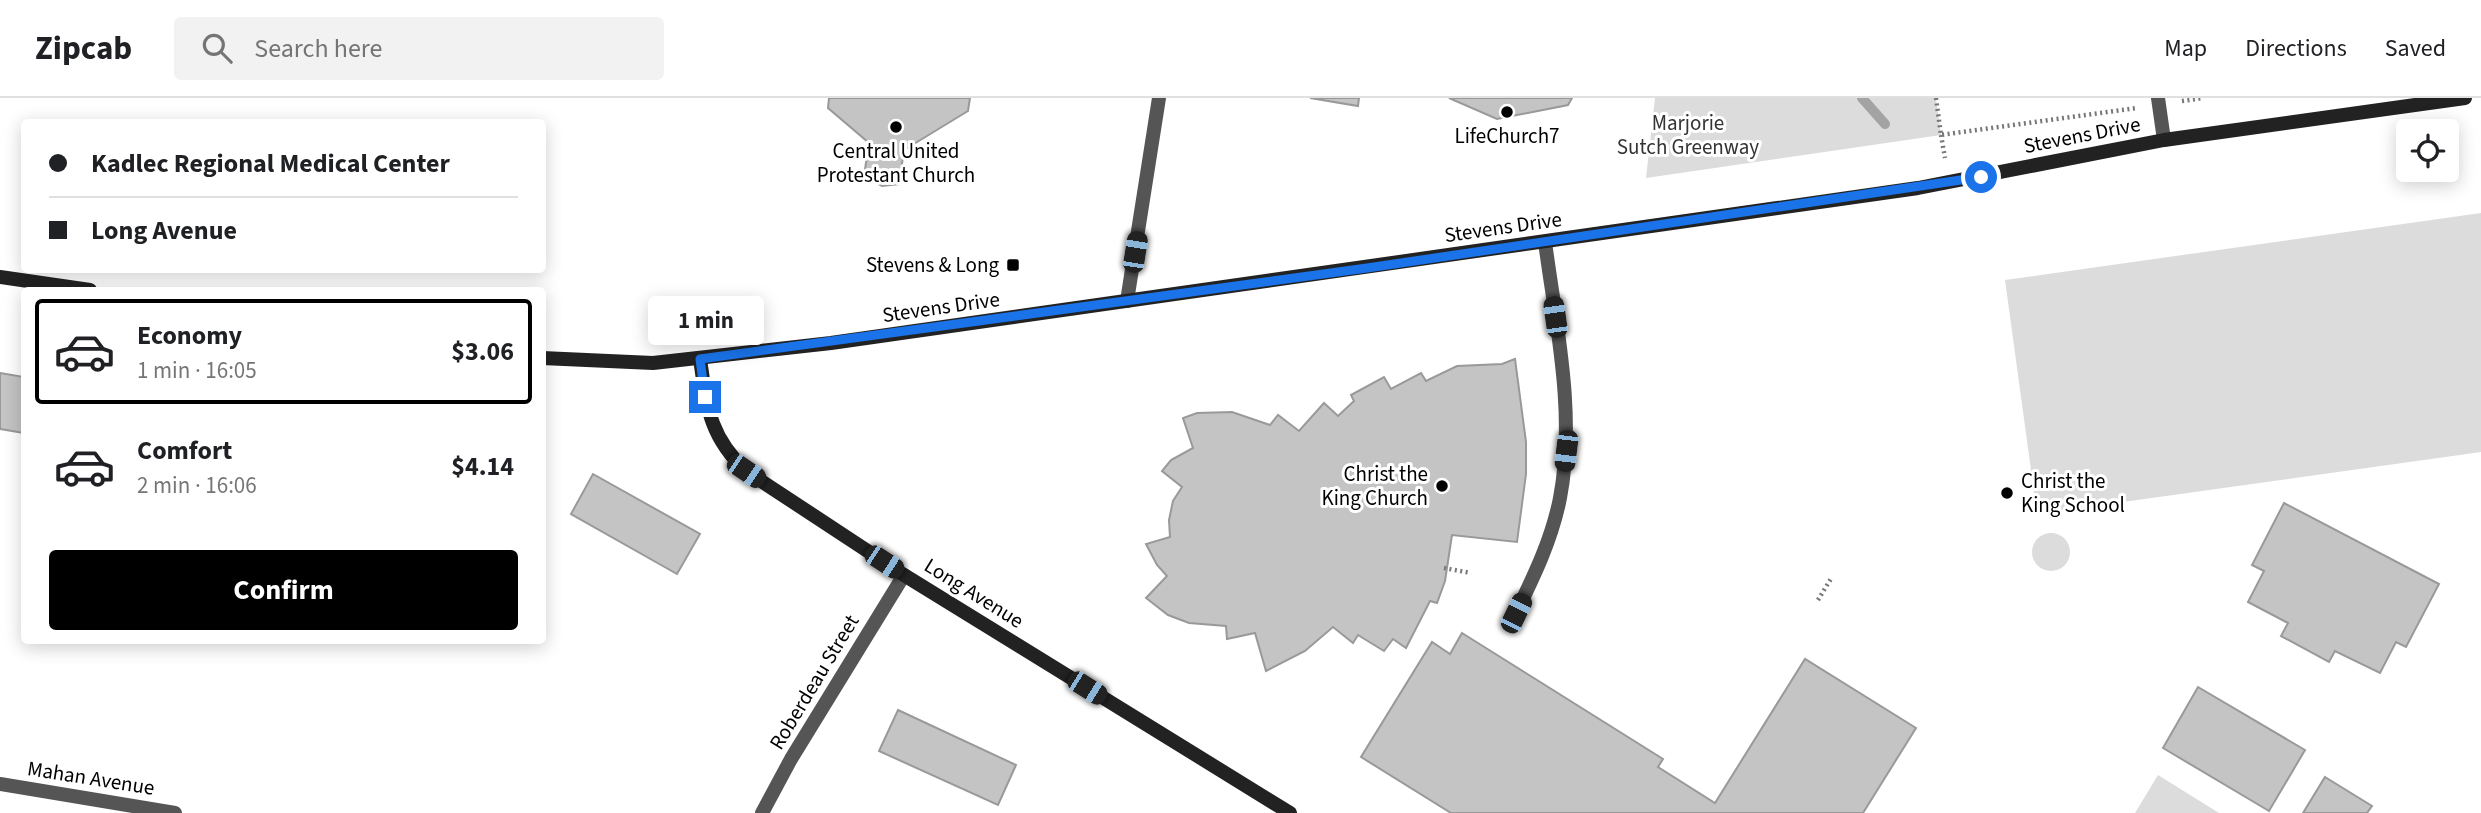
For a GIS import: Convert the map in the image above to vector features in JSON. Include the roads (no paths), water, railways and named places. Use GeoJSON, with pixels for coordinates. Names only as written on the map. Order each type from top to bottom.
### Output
{"type":"FeatureCollection","features":[{"type":"Feature","properties":{"kind":"main road","name":"Stevens Drive"},"geometry":{"type":"LineString","coordinates":[[546,358],[606,363],[700,359],[1928,187],[2164,140],[2465,98]]}},
{"type":"Feature","properties":{"kind":"main road"},"geometry":{"type":"LineString","coordinates":[[0,276],[71,287]]}},
{"type":"Feature","properties":{"kind":"main road","name":"Long Avenue"},"geometry":{"type":"LineString","coordinates":[[700,359],[710,421],[728,454],[746,471],[904,575],[1290,813]]}},
{"type":"Feature","properties":{"kind":"street"},"geometry":{"type":"LineString","coordinates":[[1127,301],[1159,98]]}},
{"type":"Feature","properties":{"kind":"street"},"geometry":{"type":"LineString","coordinates":[[2158,101],[2164,140]]}},
{"type":"Feature","properties":{"kind":"street"},"geometry":{"type":"LineString","coordinates":[[1516,613],[1544,552],[1560,499],[1566,451],[1561,361],[1545,242]]}},
{"type":"Feature","properties":{"kind":"street","name":"Roberdeau Street"},"geometry":{"type":"LineString","coordinates":[[762,813],[791,759],[904,575]]}},
{"type":"Feature","properties":{"kind":"street","name":"Mahan Avenue"},"geometry":{"type":"LineString","coordinates":[[0,784],[175,813]]}},
{"type":"Feature","properties":{"kind":"waterway"},"geometry":{"type":"LineString","coordinates":[[1862,98],[1885,124]]}},
{"type":"Feature","properties":{"kind":"place","name":"LifeChurch7"},"geometry":{"type":"Point","coordinates":[1507,112]}},
{"type":"Feature","properties":{"kind":"place","name":"Central United Protestant Church"},"geometry":{"type":"Point","coordinates":[896,127]}},
{"type":"Feature","properties":{"kind":"place","name":"Stevens & Long"},"geometry":{"type":"Point","coordinates":[1013,265]}},
{"type":"Feature","properties":{"kind":"place","name":"Christ the King Church"},"geometry":{"type":"Point","coordinates":[1442,486]}},
{"type":"Feature","properties":{"kind":"place","name":"Christ the King School"},"geometry":{"type":"Point","coordinates":[2007,493]}},
{"type":"Feature","properties":{"kind":"park label","name":"Marjorie Sutch Greenway"},"geometry":{"type":"Point","coordinates":[1688,135]}}]}
